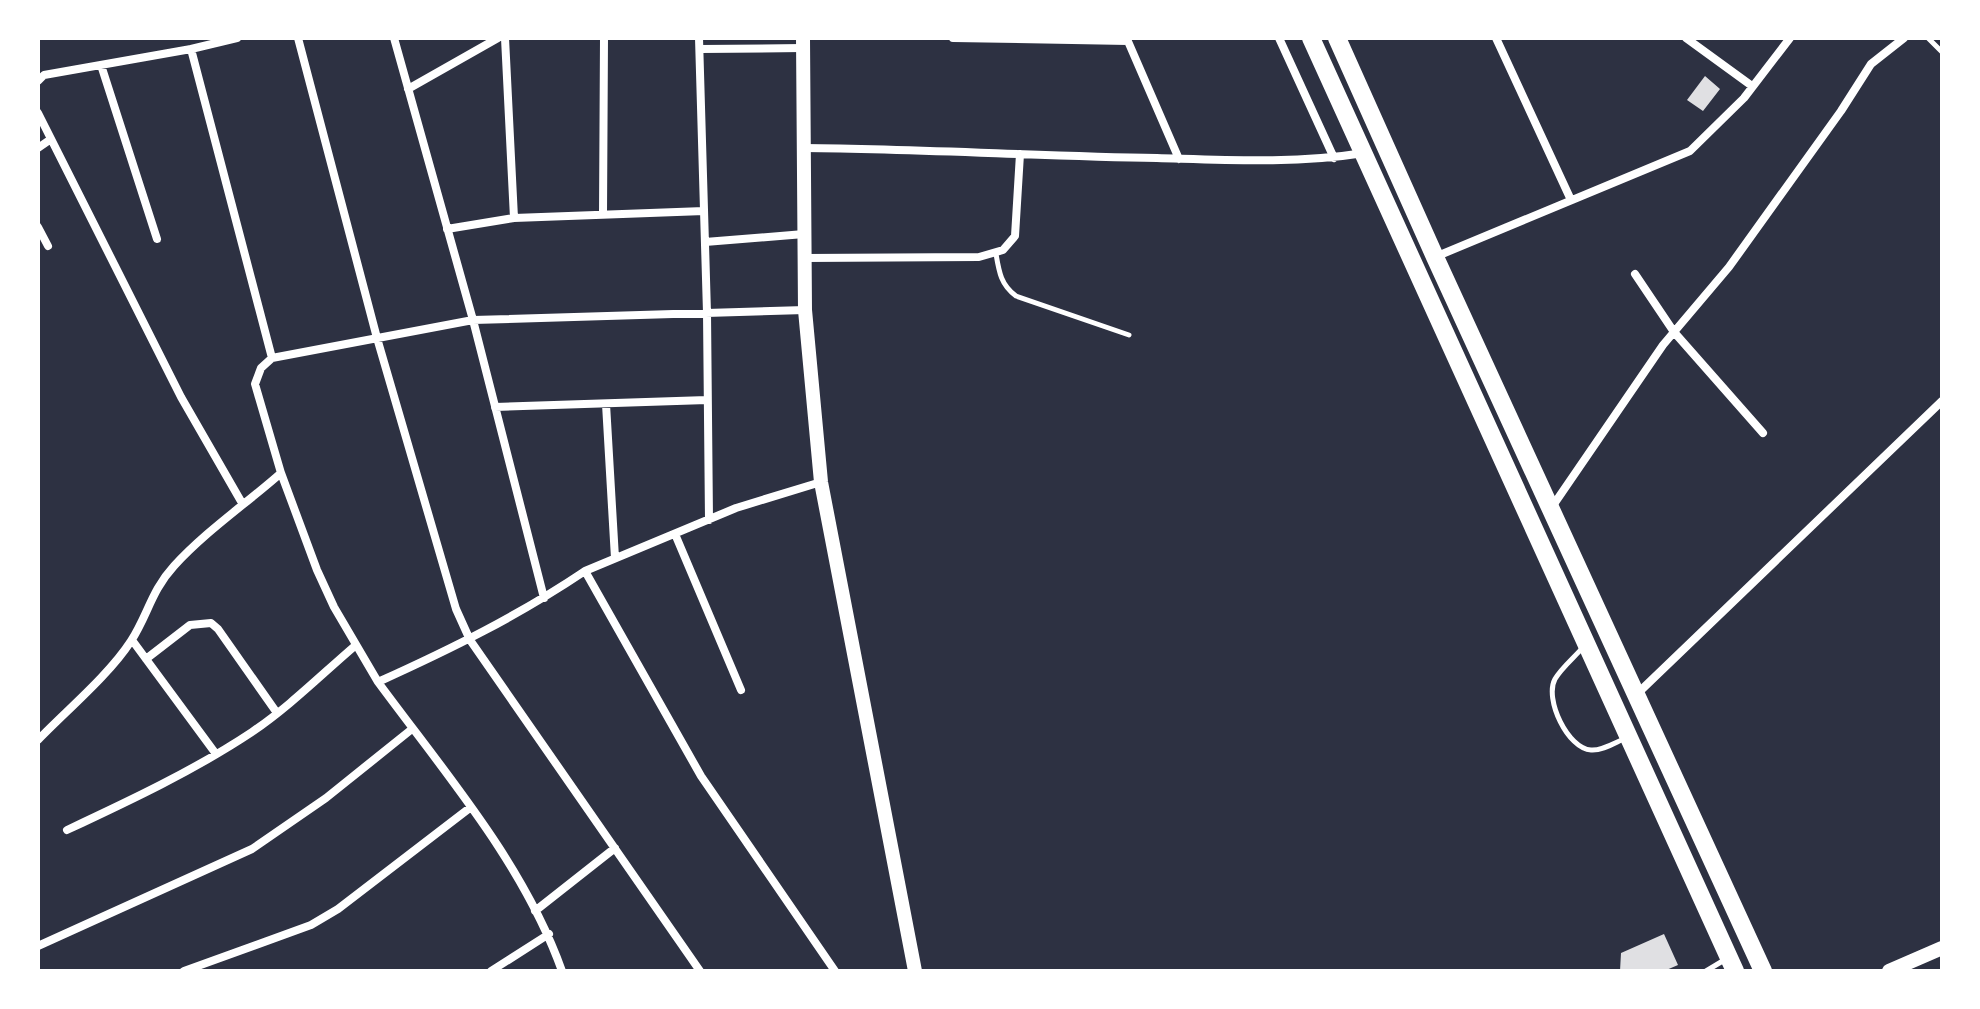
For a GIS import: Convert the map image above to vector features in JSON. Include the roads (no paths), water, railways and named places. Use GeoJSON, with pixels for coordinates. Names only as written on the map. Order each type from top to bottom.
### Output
{"type":"FeatureCollection","features":[{"type":"Feature","properties":{"kind":"highway"},"geometry":{"type":"LineString","coordinates":[[1311,38],[1732,964]]}},
{"type":"Feature","properties":{"kind":"highway"},"geometry":{"type":"LineString","coordinates":[[1337,38],[1763,971]]}},
{"type":"Feature","properties":{"kind":"street"},"geometry":{"type":"LineString","coordinates":[[38,81],[44,75],[237,38]]}},
{"type":"Feature","properties":{"kind":"street"},"geometry":{"type":"LineString","coordinates":[[298,38],[377,338],[456,609],[470,640],[700,971]]}},
{"type":"Feature","properties":{"kind":"street"},"geometry":{"type":"LineString","coordinates":[[394,38],[473,320],[544,598]]}},
{"type":"Feature","properties":{"kind":"street"},"geometry":{"type":"LineString","coordinates":[[408,89],[498,38]]}},
{"type":"Feature","properties":{"kind":"street"},"geometry":{"type":"LineString","coordinates":[[505,38],[514,218]]}},
{"type":"Feature","properties":{"kind":"street"},"geometry":{"type":"LineString","coordinates":[[603,214],[604,38]]}},
{"type":"Feature","properties":{"kind":"street"},"geometry":{"type":"LineString","coordinates":[[699,38],[709,520]]}},
{"type":"Feature","properties":{"kind":"street"},"geometry":{"type":"LineString","coordinates":[[953,38],[1128,40],[1179,159]]}},
{"type":"Feature","properties":{"kind":"street"},"geometry":{"type":"LineString","coordinates":[[1279,38],[1334,158]]}},
{"type":"Feature","properties":{"kind":"street"},"geometry":{"type":"LineString","coordinates":[[1496,38],[1571,200]]}},
{"type":"Feature","properties":{"kind":"street"},"geometry":{"type":"LineString","coordinates":[[1686,38],[1752,86]]}},
{"type":"Feature","properties":{"kind":"street"},"geometry":{"type":"LineString","coordinates":[[1435,257],[1690,151],[1752,86],[1790,38]]}},
{"type":"Feature","properties":{"kind":"street"},"geometry":{"type":"LineString","coordinates":[[1552,507],[1674,332],[1729,267],[1871,64],[1902,38]]}},
{"type":"Feature","properties":{"kind":"street"},"geometry":{"type":"LineString","coordinates":[[700,49],[803,43],[805,310],[821,482],[915,971]]}},
{"type":"Feature","properties":{"kind":"street"},"geometry":{"type":"LineString","coordinates":[[191,49],[272,358]]}},
{"type":"Feature","properties":{"kind":"street"},"geometry":{"type":"LineString","coordinates":[[101,65],[157,239]]}},
{"type":"Feature","properties":{"kind":"street"},"geometry":{"type":"LineString","coordinates":[[38,113],[181,397],[242,503]]}},
{"type":"Feature","properties":{"kind":"street"},"geometry":{"type":"LineString","coordinates":[[38,148],[51,139]]}},
{"type":"Feature","properties":{"kind":"street"},"geometry":{"type":"LineString","coordinates":[[804,148],[1296,162],[1364,153]]}},
{"type":"Feature","properties":{"kind":"street"},"geometry":{"type":"LineString","coordinates":[[805,258],[979,257],[996,254],[1015,236],[1020,154]]}},
{"type":"Feature","properties":{"kind":"street"},"geometry":{"type":"LineString","coordinates":[[447,229],[514,218],[704,211]]}},
{"type":"Feature","properties":{"kind":"street"},"geometry":{"type":"LineString","coordinates":[[38,227],[48,246]]}},
{"type":"Feature","properties":{"kind":"street"},"geometry":{"type":"LineString","coordinates":[[705,242],[804,234]]}},
{"type":"Feature","properties":{"kind":"street"},"geometry":{"type":"LineString","coordinates":[[1635,274],[1674,332],[1763,433]]}},
{"type":"Feature","properties":{"kind":"street"},"geometry":{"type":"LineString","coordinates":[[562,971],[549,934],[471,807],[378,682],[356,645],[317,570],[281,473],[255,384],[261,368],[272,358],[473,320],[805,310]]}},
{"type":"Feature","properties":{"kind":"street"},"geometry":{"type":"LineString","coordinates":[[495,407],[707,400]]}},
{"type":"Feature","properties":{"kind":"street"},"geometry":{"type":"LineString","coordinates":[[1637,694],[1942,401]]}},
{"type":"Feature","properties":{"kind":"street"},"geometry":{"type":"LineString","coordinates":[[606,404],[615,558]]}},
{"type":"Feature","properties":{"kind":"street"},"geometry":{"type":"LineString","coordinates":[[38,740],[132,640],[156,588],[174,565],[242,503],[281,473]]}},
{"type":"Feature","properties":{"kind":"street"},"geometry":{"type":"LineString","coordinates":[[378,682],[470,640],[585,571],[736,508],[821,482]]}},
{"type":"Feature","properties":{"kind":"street"},"geometry":{"type":"LineString","coordinates":[[675,534],[741,690]]}},
{"type":"Feature","properties":{"kind":"street"},"geometry":{"type":"LineString","coordinates":[[585,571],[701,776],[835,971]]}},
{"type":"Feature","properties":{"kind":"street"},"geometry":{"type":"LineString","coordinates":[[146,659],[190,625],[211,623],[277,713]]}},
{"type":"Feature","properties":{"kind":"street"},"geometry":{"type":"LineString","coordinates":[[132,640],[216,754]]}},
{"type":"Feature","properties":{"kind":"street"},"geometry":{"type":"LineString","coordinates":[[67,830],[216,754],[277,713],[356,645]]}},
{"type":"Feature","properties":{"kind":"street"},"geometry":{"type":"LineString","coordinates":[[38,946],[252,849],[326,798],[412,729]]}},
{"type":"Feature","properties":{"kind":"street"},"geometry":{"type":"LineString","coordinates":[[184,971],[311,925],[325,917],[368,888],[471,807]]}},
{"type":"Feature","properties":{"kind":"street"},"geometry":{"type":"LineString","coordinates":[[535,911],[615,848]]}},
{"type":"Feature","properties":{"kind":"street"},"geometry":{"type":"LineString","coordinates":[[491,971],[549,934]]}},
{"type":"Feature","properties":{"kind":"street"},"geometry":{"type":"LineString","coordinates":[[1889,971],[1942,948]]}},
{"type":"Feature","properties":{"kind":"lane"},"geometry":{"type":"LineString","coordinates":[[1928,38],[1942,52]]}},
{"type":"Feature","properties":{"kind":"lane"},"geometry":{"type":"LineString","coordinates":[[996,254],[1001,279],[1016,296],[1129,335]]}},
{"type":"Feature","properties":{"kind":"lane"},"geometry":{"type":"LineString","coordinates":[[1587,643],[1555,679],[1551,691],[1558,717],[1579,746],[1588,750],[1598,750],[1630,736]]}},
{"type":"Feature","properties":{"kind":"lane"},"geometry":{"type":"LineString","coordinates":[[1706,971],[1732,964]]}}]}
